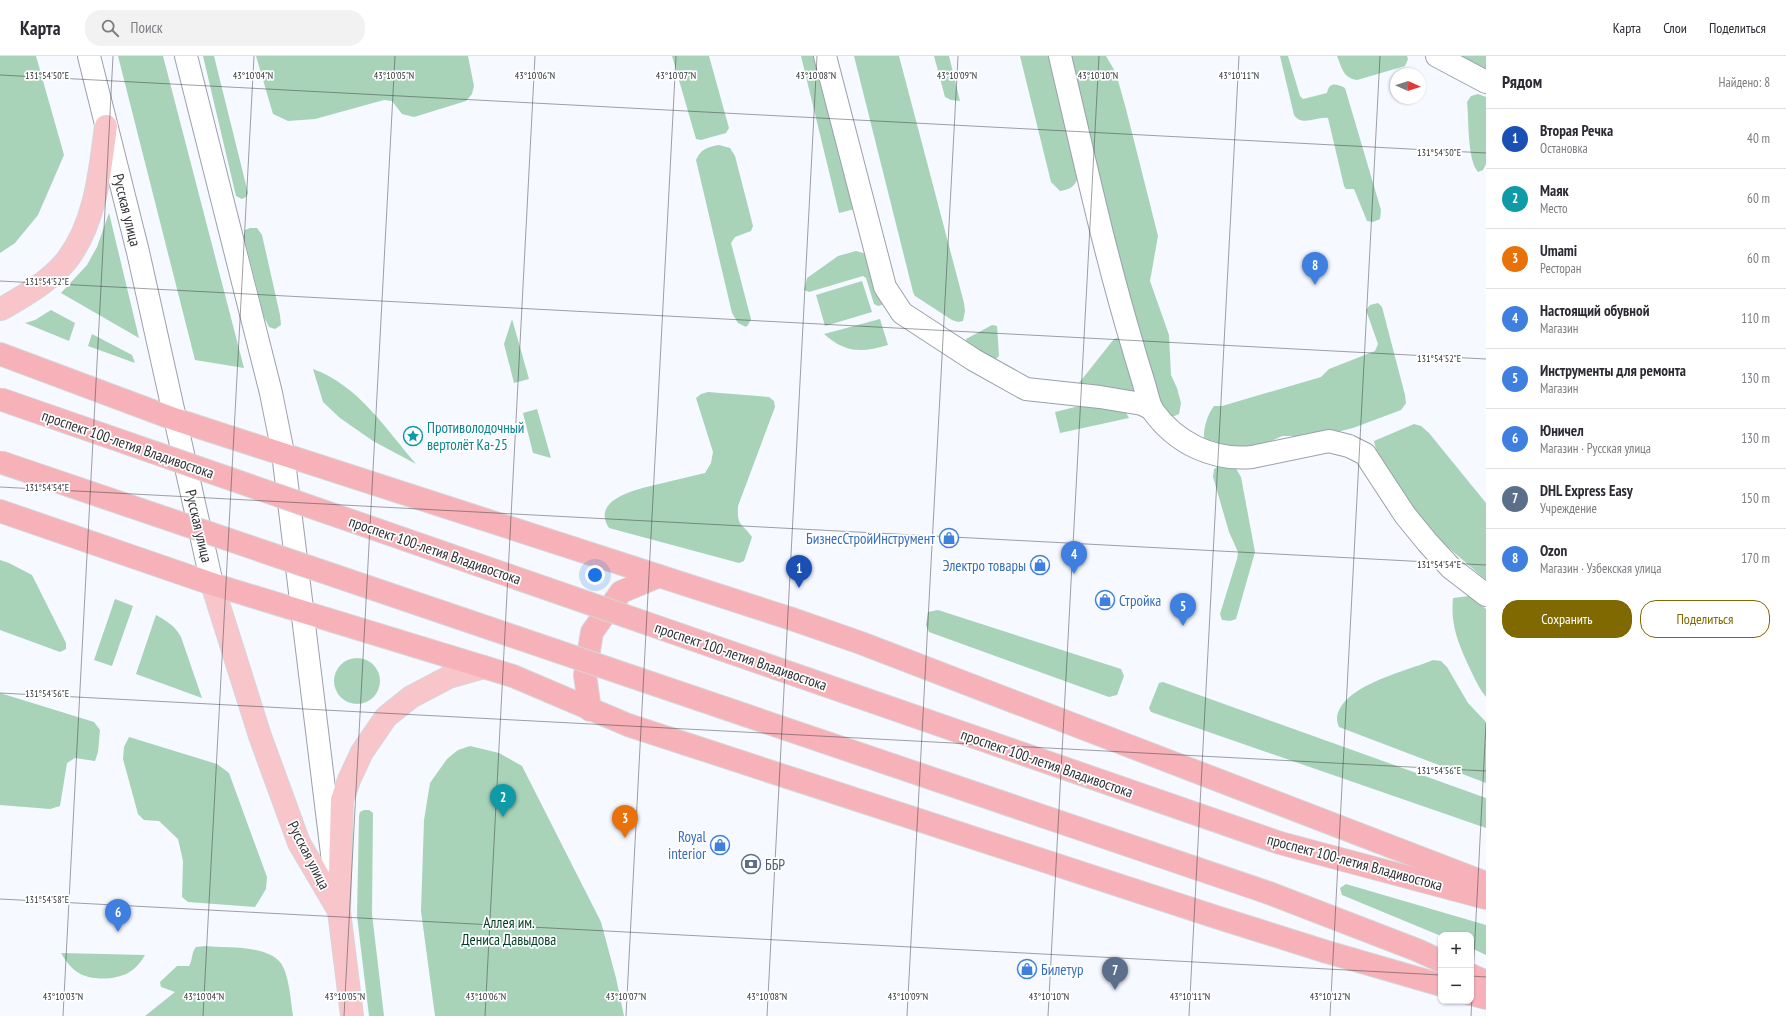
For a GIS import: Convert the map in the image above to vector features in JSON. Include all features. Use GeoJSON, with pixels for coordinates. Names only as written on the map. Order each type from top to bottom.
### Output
{"type":"FeatureCollection","features":[{"type":"Feature","properties":{"kind":"highway"},"geometry":{"type":"LineString","coordinates":[[0,354],[174,419],[283,453],[792,619],[861,643],[1486,883]]}},
{"type":"Feature","properties":{"kind":"highway","name":"проспект 100-летия Владивостока"},"geometry":{"type":"LineString","coordinates":[[0,399],[1280,844],[1486,898]]}},
{"type":"Feature","properties":{"kind":"highway"},"geometry":{"type":"LineString","coordinates":[[0,462],[1269,893],[1417,950],[1438,960]]}},
{"type":"Feature","properties":{"kind":"highway"},"geometry":{"type":"LineString","coordinates":[[0,511],[212,584],[513,676],[635,728],[1327,952],[1438,984]]}},
{"type":"Feature","properties":{"kind":"highway"},"geometry":{"type":"LineString","coordinates":[[590,710],[585,675],[592,632],[621,592],[659,576]]}},
{"type":"Feature","properties":{"kind":"highway"},"geometry":{"type":"LineString","coordinates":[[1474,976],[1486,982]]}},
{"type":"Feature","properties":{"kind":"highway"},"geometry":{"type":"LineString","coordinates":[[1474,995],[1486,998]]}},
{"type":"Feature","properties":{"kind":"main road","name":"Русская улица"},"geometry":{"type":"LineString","coordinates":[[89,56],[138,252],[212,584],[260,736],[299,842],[339,911]]}},
{"type":"Feature","properties":{"kind":"main road","name":"Русская улица"},"geometry":{"type":"LineString","coordinates":[[186,56],[271,393],[283,453],[352,1016]]}},
{"type":"Feature","properties":{"kind":"main road"},"geometry":{"type":"LineString","coordinates":[[825,56],[870,234],[886,287],[902,313],[974,360],[1026,389],[1108,398],[1142,404],[1152,409]]}},
{"type":"Feature","properties":{"kind":"main road"},"geometry":{"type":"LineString","coordinates":[[1060,56],[1123,313],[1152,409],[1166,426],[1188,444],[1200,450],[1227,456],[1241,458],[1328,441],[1349,446],[1365,454],[1400,508],[1427,542],[1451,568],[1486,595]]}},
{"type":"Feature","properties":{"kind":"main road"},"geometry":{"type":"LineString","coordinates":[[1437,56],[1486,82]]}},
{"type":"Feature","properties":{"kind":"main road"},"geometry":{"type":"LineString","coordinates":[[0,309],[37,288],[67,260],[76,245],[85,226],[97,192],[106,126]]}},
{"type":"Feature","properties":{"kind":"main road"},"geometry":{"type":"LineString","coordinates":[[339,911],[342,800],[349,780],[362,752],[386,717],[411,697],[449,678],[484,667]]}},
{"type":"Feature","properties":{"kind":"green space"},"geometry":{"type":"Polygon","coordinates":[[[0,56],[36,56],[64,155],[38,215],[15,243],[0,253],[0,56]]]}},
{"type":"Feature","properties":{"kind":"green space"},"geometry":{"type":"Polygon","coordinates":[[[118,56],[163,56],[244,368],[195,360],[118,56]]]}},
{"type":"Feature","properties":{"kind":"green space"},"geometry":{"type":"Polygon","coordinates":[[[203,56],[214,56],[248,193],[246,197],[242,199],[236,196],[203,56]]]}},
{"type":"Feature","properties":{"kind":"green space"},"geometry":{"type":"Polygon","coordinates":[[[256,56],[468,56],[474,86],[472,94],[466,101],[414,117],[402,114],[392,101],[384,100],[315,119],[288,121],[273,114],[256,56]]]}},
{"type":"Feature","properties":{"kind":"green space"},"geometry":{"type":"Polygon","coordinates":[[[672,56],[709,56],[729,128],[726,133],[701,140],[696,139],[672,56]]]}},
{"type":"Feature","properties":{"kind":"green space"},"geometry":{"type":"Polygon","coordinates":[[[801,56],[817,56],[855,209],[839,213],[801,56]]]}},
{"type":"Feature","properties":{"kind":"green space"},"geometry":{"type":"Polygon","coordinates":[[[854,56],[899,56],[964,303],[965,311],[963,321],[958,322],[952,320],[915,296],[913,292],[854,56]]]}},
{"type":"Feature","properties":{"kind":"green space"},"geometry":{"type":"Polygon","coordinates":[[[934,56],[949,56],[960,101],[951,100],[945,97],[934,56]]]}},
{"type":"Feature","properties":{"kind":"green space"},"geometry":{"type":"Polygon","coordinates":[[[1020,56],[1052,56],[1080,169],[1078,178],[1069,189],[1060,191],[1051,182],[1020,56]]]}},
{"type":"Feature","properties":{"kind":"green space"},"geometry":{"type":"Polygon","coordinates":[[[1065,56],[1106,56],[1116,73],[1158,236],[1150,281],[1169,335],[1171,375],[1177,388],[1181,403],[1179,414],[1172,417],[1155,409],[1065,56]]]}},
{"type":"Feature","properties":{"kind":"green space"},"geometry":{"type":"Polygon","coordinates":[[[1280,56],[1288,56],[1300,96],[1303,99],[1327,93],[1329,87],[1333,84],[1345,88],[1381,210],[1380,219],[1373,222],[1367,221],[1354,189],[1346,189],[1344,186],[1328,118],[1305,121],[1294,115],[1280,56]]]}},
{"type":"Feature","properties":{"kind":"green space"},"geometry":{"type":"Polygon","coordinates":[[[1337,56],[1407,56],[1408,59],[1405,66],[1390,68],[1390,70],[1357,80],[1346,75],[1337,56]]]}},
{"type":"Feature","properties":{"kind":"green space"},"geometry":{"type":"Polygon","coordinates":[[[1449,56],[1486,56],[1486,74],[1449,56]]]}},
{"type":"Feature","properties":{"kind":"green space"},"geometry":{"type":"Polygon","coordinates":[[[1478,94],[1486,97],[1486,164],[1483,170],[1478,172],[1474,166],[1470,149],[1467,102],[1471,96],[1478,94]]]}},
{"type":"Feature","properties":{"kind":"green space"},"geometry":{"type":"Polygon","coordinates":[[[719,145],[730,148],[735,156],[753,226],[751,231],[735,237],[731,243],[751,319],[746,327],[738,323],[732,313],[696,160],[700,153],[705,149],[719,145]]]}},
{"type":"Feature","properties":{"kind":"green space"},"geometry":{"type":"Polygon","coordinates":[[[109,213],[139,338],[61,293],[87,265],[97,247],[109,213]]]}},
{"type":"Feature","properties":{"kind":"green space"},"geometry":{"type":"Polygon","coordinates":[[[257,228],[262,235],[280,315],[281,325],[275,329],[269,327],[264,317],[244,237],[245,230],[257,228]]]}},
{"type":"Feature","properties":{"kind":"green space"},"geometry":{"type":"Polygon","coordinates":[[[856,251],[867,254],[885,301],[882,305],[878,306],[874,304],[866,278],[863,276],[809,292],[804,290],[807,278],[838,256],[856,251]]]}},
{"type":"Feature","properties":{"kind":"green space"},"geometry":{"type":"Polygon","coordinates":[[[862,281],[872,312],[825,326],[816,295],[862,281]]]}},
{"type":"Feature","properties":{"kind":"green space"},"geometry":{"type":"Polygon","coordinates":[[[1378,303],[1382,307],[1405,395],[1406,403],[1401,410],[1353,428],[1300,441],[1292,436],[1282,436],[1257,448],[1218,447],[1204,438],[1206,421],[1214,406],[1222,406],[1321,377],[1329,369],[1375,351],[1378,344],[1366,310],[1370,305],[1378,303]]]}},
{"type":"Feature","properties":{"kind":"green space"},"geometry":{"type":"Polygon","coordinates":[[[51,310],[75,323],[69,341],[25,323],[35,320],[51,310]]]}},
{"type":"Feature","properties":{"kind":"green space"},"geometry":{"type":"Polygon","coordinates":[[[512,319],[529,379],[514,383],[504,344],[512,319]]]}},
{"type":"Feature","properties":{"kind":"green space"},"geometry":{"type":"Polygon","coordinates":[[[880,319],[888,345],[879,348],[854,350],[839,345],[824,334],[880,319]]]}},
{"type":"Feature","properties":{"kind":"green space"},"geometry":{"type":"Polygon","coordinates":[[[992,325],[997,326],[999,356],[996,359],[974,349],[967,343],[966,339],[992,325]]]}},
{"type":"Feature","properties":{"kind":"green space"},"geometry":{"type":"Polygon","coordinates":[[[92,334],[132,355],[135,363],[88,346],[92,334]]]}},
{"type":"Feature","properties":{"kind":"green space"},"geometry":{"type":"Polygon","coordinates":[[[1121,337],[1137,390],[1135,395],[1082,388],[1079,383],[1114,339],[1121,337]]]}},
{"type":"Feature","properties":{"kind":"green space"},"geometry":{"type":"Polygon","coordinates":[[[313,369],[329,376],[357,397],[370,409],[416,464],[373,441],[340,418],[323,402],[313,369]]]}},
{"type":"Feature","properties":{"kind":"green space"},"geometry":{"type":"Polygon","coordinates":[[[708,392],[769,397],[774,401],[775,407],[738,506],[739,522],[752,537],[744,561],[739,563],[609,528],[605,517],[606,509],[612,501],[632,491],[705,473],[711,463],[713,452],[696,398],[701,394],[708,392]]]}},
{"type":"Feature","properties":{"kind":"green space"},"geometry":{"type":"Polygon","coordinates":[[[1099,401],[1124,409],[1129,418],[1060,433],[1055,412],[1099,401]]]}},
{"type":"Feature","properties":{"kind":"green space"},"geometry":{"type":"Polygon","coordinates":[[[537,409],[551,458],[533,453],[523,413],[537,409]]]}},
{"type":"Feature","properties":{"kind":"green space"},"geometry":{"type":"Polygon","coordinates":[[[1414,424],[1421,426],[1429,433],[1486,503],[1486,580],[1436,537],[1414,511],[1377,455],[1374,441],[1414,424]]]}},
{"type":"Feature","properties":{"kind":"green space"},"geometry":{"type":"Polygon","coordinates":[[[1219,466],[1235,467],[1241,477],[1255,552],[1236,619],[1230,621],[1222,620],[1220,614],[1238,552],[1229,532],[1213,477],[1214,469],[1219,466]]]}},
{"type":"Feature","properties":{"kind":"green space"},"geometry":{"type":"Polygon","coordinates":[[[0,560],[32,575],[66,643],[66,649],[60,652],[0,630],[0,560]]]}},
{"type":"Feature","properties":{"kind":"green space"},"geometry":{"type":"Polygon","coordinates":[[[1469,596],[1486,609],[1486,697],[1478,685],[1460,645],[1453,618],[1453,598],[1469,596]]]}},
{"type":"Feature","properties":{"kind":"green space"},"geometry":{"type":"Polygon","coordinates":[[[115,599],[133,606],[112,666],[94,660],[115,599]]]}},
{"type":"Feature","properties":{"kind":"green space"},"geometry":{"type":"Polygon","coordinates":[[[938,610],[1121,669],[1124,676],[1117,695],[1109,697],[929,632],[926,625],[928,612],[938,610]]]}},
{"type":"Feature","properties":{"kind":"green space"},"geometry":{"type":"Polygon","coordinates":[[[156,615],[170,624],[181,637],[202,698],[136,674],[156,615]]]}},
{"type":"Feature","properties":{"kind":"green space"},"geometry":{"type":"Polygon","coordinates":[[[353,658],[361,658],[370,662],[376,668],[380,681],[376,694],[370,700],[361,704],[353,704],[344,700],[338,694],[334,685],[334,677],[338,668],[344,662],[353,658]]]}},
{"type":"Feature","properties":{"kind":"green space"},"geometry":{"type":"Polygon","coordinates":[[[1433,660],[1441,661],[1447,667],[1468,703],[1486,722],[1486,783],[1339,727],[1337,718],[1341,706],[1350,697],[1377,681],[1433,660]]]}},
{"type":"Feature","properties":{"kind":"green space"},"geometry":{"type":"Polygon","coordinates":[[[1163,682],[1486,798],[1486,828],[1151,712],[1149,708],[1159,683],[1163,682]]]}},
{"type":"Feature","properties":{"kind":"green space"},"geometry":{"type":"Polygon","coordinates":[[[0,693],[94,722],[100,730],[98,752],[95,761],[75,758],[67,763],[60,806],[50,809],[0,805],[0,693]]]}},
{"type":"Feature","properties":{"kind":"green space"},"geometry":{"type":"Polygon","coordinates":[[[129,737],[217,764],[229,773],[267,877],[266,889],[255,907],[188,902],[182,897],[183,861],[178,839],[159,821],[144,820],[138,814],[123,759],[124,747],[129,737]]]}},
{"type":"Feature","properties":{"kind":"green space","name":"Аллея им. Дениса Давыдова"},"geometry":{"type":"Polygon","coordinates":[[[470,746],[499,753],[522,766],[601,922],[616,978],[624,1016],[435,1016],[421,911],[424,820],[430,783],[447,759],[458,750],[470,746]]]}},
{"type":"Feature","properties":{"kind":"green space"},"geometry":{"type":"Polygon","coordinates":[[[369,810],[373,813],[372,914],[384,1016],[369,1016],[357,916],[359,816],[360,812],[369,810]]]}},
{"type":"Feature","properties":{"kind":"green space"},"geometry":{"type":"Polygon","coordinates":[[[1346,884],[1486,925],[1486,955],[1474,949],[1474,932],[1438,932],[1438,935],[1342,895],[1340,888],[1346,884]]]}},
{"type":"Feature","properties":{"kind":"green space"},"geometry":{"type":"Polygon","coordinates":[[[206,946],[245,948],[256,950],[274,957],[280,962],[286,973],[293,1016],[145,1016],[175,992],[161,987],[160,982],[177,966],[189,966],[196,947],[206,946]]]}},
{"type":"Feature","properties":{"kind":"green space"},"geometry":{"type":"Polygon","coordinates":[[[61,953],[145,955],[138,965],[128,973],[110,978],[95,978],[82,975],[77,972],[72,968],[61,953]]]}},
{"type":"Feature","properties":{"kind":"place","name":"Ozon"},"geometry":{"type":"Point","coordinates":[1315,285]}},
{"type":"Feature","properties":{"kind":"place","name":"Противолодочный вертолёт Ка-25"},"geometry":{"type":"Point","coordinates":[413,436]}},
{"type":"Feature","properties":{"kind":"place","name":"БизнесСтройИнструмент"},"geometry":{"type":"Point","coordinates":[949,538]}},
{"type":"Feature","properties":{"kind":"place","name":"Электро товары"},"geometry":{"type":"Point","coordinates":[1040,565]}},
{"type":"Feature","properties":{"kind":"place","name":"Настоящий обувной"},"geometry":{"type":"Point","coordinates":[1074,574]}},
{"type":"Feature","properties":{"kind":"place","name":"Вторая Речка"},"geometry":{"type":"Point","coordinates":[799,588]}},
{"type":"Feature","properties":{"kind":"place","name":"Стройка"},"geometry":{"type":"Point","coordinates":[1105,600]}},
{"type":"Feature","properties":{"kind":"place","name":"Инструменты для ремонта"},"geometry":{"type":"Point","coordinates":[1183,626]}},
{"type":"Feature","properties":{"kind":"place","name":"Маяк"},"geometry":{"type":"Point","coordinates":[503,817]}},
{"type":"Feature","properties":{"kind":"place","name":"Umami"},"geometry":{"type":"Point","coordinates":[625,838]}},
{"type":"Feature","properties":{"kind":"place","name":"Royal interior"},"geometry":{"type":"Point","coordinates":[720,845]}},
{"type":"Feature","properties":{"kind":"place","name":"ББР"},"geometry":{"type":"Point","coordinates":[751,864]}},
{"type":"Feature","properties":{"kind":"place","name":"Юничел"},"geometry":{"type":"Point","coordinates":[118,932]}},
{"type":"Feature","properties":{"kind":"place","name":"Билетур"},"geometry":{"type":"Point","coordinates":[1027,969]}},
{"type":"Feature","properties":{"kind":"place","name":"DHL Express Easy"},"geometry":{"type":"Point","coordinates":[1115,990]}}]}
